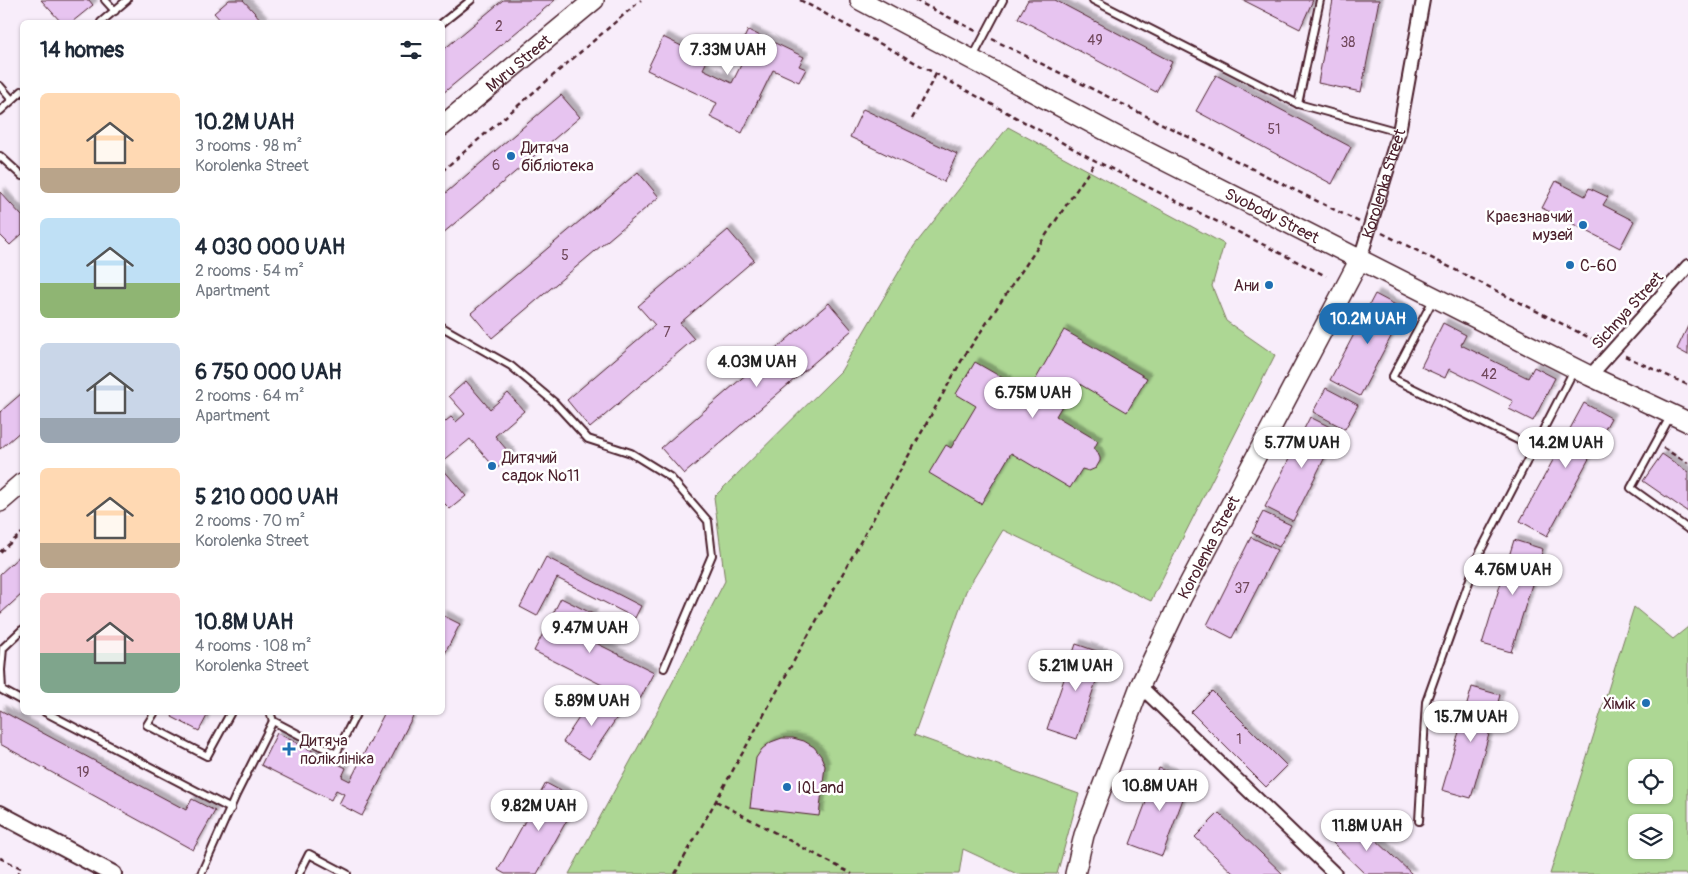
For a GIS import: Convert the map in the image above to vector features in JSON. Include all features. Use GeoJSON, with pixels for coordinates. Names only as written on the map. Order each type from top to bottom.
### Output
{"type":"FeatureCollection","features":[{"type":"Feature","properties":{"kind":"main road","name":"Myru Street"},"geometry":{"type":"LineString","coordinates":[[445,124],[594,0]]}},
{"type":"Feature","properties":{"kind":"main road","name":"Svobody Street"},"geometry":{"type":"LineString","coordinates":[[860,0],[1116,136],[1582,372],[1680,418]]}},
{"type":"Feature","properties":{"kind":"main road","name":"Korolenka Street"},"geometry":{"type":"LineString","coordinates":[[1075,874],[1084,834],[1140,686],[1186,590],[1360,259]]}},
{"type":"Feature","properties":{"kind":"main road"},"geometry":{"type":"LineString","coordinates":[[0,502],[20,484]]}},
{"type":"Feature","properties":{"kind":"street","name":"Korolenka Street"},"geometry":{"type":"LineString","coordinates":[[1360,259],[1399,132],[1423,0]]}},
{"type":"Feature","properties":{"kind":"street","name":"Sichnya Street"},"geometry":{"type":"LineString","coordinates":[[1582,372],[1613,350],[1688,266]]}},
{"type":"Feature","properties":{"kind":"street"},"geometry":{"type":"LineString","coordinates":[[1140,686],[1335,874]]}},
{"type":"Feature","properties":{"kind":"street"},"geometry":{"type":"LineString","coordinates":[[0,814],[114,874]]}},
{"type":"Feature","properties":{"kind":"lane"},"geometry":{"type":"LineString","coordinates":[[105,0],[114,10]]}},
{"type":"Feature","properties":{"kind":"lane"},"geometry":{"type":"LineString","coordinates":[[103,20],[127,0]]}},
{"type":"Feature","properties":{"kind":"lane"},"geometry":{"type":"LineString","coordinates":[[445,22],[471,0]]}},
{"type":"Feature","properties":{"kind":"lane"},"geometry":{"type":"LineString","coordinates":[[972,59],[1003,0]]}},
{"type":"Feature","properties":{"kind":"lane"},"geometry":{"type":"LineString","coordinates":[[1093,0],[1298,104],[1399,132]]}},
{"type":"Feature","properties":{"kind":"lane"},"geometry":{"type":"LineString","coordinates":[[1298,104],[1320,0]]}},
{"type":"Feature","properties":{"kind":"lane"},"geometry":{"type":"LineString","coordinates":[[0,86],[12,100]]}},
{"type":"Feature","properties":{"kind":"lane"},"geometry":{"type":"LineString","coordinates":[[0,111],[20,93]]}},
{"type":"Feature","properties":{"kind":"lane"},"geometry":{"type":"LineString","coordinates":[[0,156],[20,174]]}},
{"type":"Feature","properties":{"kind":"lane"},"geometry":{"type":"LineString","coordinates":[[1434,296],[1392,378],[1534,448]]}},
{"type":"Feature","properties":{"kind":"lane"},"geometry":{"type":"LineString","coordinates":[[445,329],[511,366],[554,402],[588,439],[631,453],[670,477],[708,521],[712,555],[664,668]]}},
{"type":"Feature","properties":{"kind":"lane"},"geometry":{"type":"LineString","coordinates":[[1419,821],[1426,702],[1479,554],[1534,448],[1582,372]]}},
{"type":"Feature","properties":{"kind":"lane"},"geometry":{"type":"LineString","coordinates":[[1680,418],[1655,444],[1631,488],[1688,529]]}},
{"type":"Feature","properties":{"kind":"lane"},"geometry":{"type":"LineString","coordinates":[[20,632],[3,648],[1,670],[2,690],[20,700]]}},
{"type":"Feature","properties":{"kind":"lane"},"geometry":{"type":"LineString","coordinates":[[51,715],[231,809]]}},
{"type":"Feature","properties":{"kind":"lane"},"geometry":{"type":"LineString","coordinates":[[152,715],[147,725],[207,756],[229,715]]}},
{"type":"Feature","properties":{"kind":"lane"},"geometry":{"type":"LineString","coordinates":[[271,715],[273,721],[336,754],[356,715]]}},
{"type":"Feature","properties":{"kind":"lane"},"geometry":{"type":"LineString","coordinates":[[201,874],[273,721]]}},
{"type":"Feature","properties":{"kind":"lane"},"geometry":{"type":"LineString","coordinates":[[299,874],[309,854],[346,874]]}},
{"type":"Feature","properties":{"kind":"path"},"geometry":{"type":"LineString","coordinates":[[445,168],[641,0]]}},
{"type":"Feature","properties":{"kind":"path"},"geometry":{"type":"LineString","coordinates":[[800,0],[1096,161],[1326,276]]}},
{"type":"Feature","properties":{"kind":"path"},"geometry":{"type":"LineString","coordinates":[[915,0],[1613,350],[1688,385]]}},
{"type":"Feature","properties":{"kind":"path"},"geometry":{"type":"LineString","coordinates":[[912,119],[936,74]]}},
{"type":"Feature","properties":{"kind":"path"},"geometry":{"type":"LineString","coordinates":[[675,874],[964,358],[1096,161]]}},
{"type":"Feature","properties":{"kind":"path"},"geometry":{"type":"LineString","coordinates":[[1655,444],[1688,463]]}},
{"type":"Feature","properties":{"kind":"path"},"geometry":{"type":"LineString","coordinates":[[0,552],[20,535]]}},
{"type":"Feature","properties":{"kind":"path"},"geometry":{"type":"LineString","coordinates":[[716,801],[852,874]]}},
{"type":"Feature","properties":{"kind":"path"},"geometry":{"type":"LineString","coordinates":[[0,858],[21,868],[18,874]]}},
{"type":"Feature","properties":{"kind":"green space"},"geometry":{"type":"Polygon","coordinates":[[[1008,127],[1224,244],[1212,286],[1226,321],[1275,355],[1151,601],[1003,530],[966,591],[914,735],[1079,794],[1057,874],[1017,874],[963,849],[959,874],[569,874],[654,718],[725,581],[714,497],[841,371],[914,246],[1008,127]]]}},
{"type":"Feature","properties":{"kind":"green space","name":"Хімік"},"geometry":{"type":"Polygon","coordinates":[[[1634,607],[1673,639],[1688,627],[1688,874],[1550,874],[1634,607]]]}},
{"type":"Feature","properties":{"kind":"building"},"geometry":{"type":"Polygon","coordinates":[[[41,0],[89,0],[93,5],[74,20],[59,20],[41,0]]]}},
{"type":"Feature","properties":{"kind":"building"},"geometry":{"type":"Polygon","coordinates":[[[229,0],[243,0],[261,20],[220,20],[214,13],[229,0]]]}},
{"type":"Feature","properties":{"kind":"building"},"geometry":{"type":"Polygon","coordinates":[[[503,0],[555,0],[445,92],[445,48],[503,0]]]}},
{"type":"Feature","properties":{"kind":"building"},"geometry":{"type":"Polygon","coordinates":[[[1028,0],[1055,0],[1172,62],[1156,92],[1018,18],[1028,0]]]}},
{"type":"Feature","properties":{"kind":"building"},"geometry":{"type":"Polygon","coordinates":[[[1243,0],[1313,0],[1300,29],[1243,0]]]}},
{"type":"Feature","properties":{"kind":"building"},"geometry":{"type":"Polygon","coordinates":[[[1333,0],[1379,0],[1361,92],[1318,83],[1333,0]]]}},
{"type":"Feature","properties":{"kind":"building"},"geometry":{"type":"Polygon","coordinates":[[[748,30],[804,57],[799,66],[806,69],[799,82],[773,70],[742,133],[710,117],[717,103],[647,70],[663,37],[708,59],[703,69],[732,83],[744,59],[736,55],[748,30]]]}},
{"type":"Feature","properties":{"kind":"building"},"geometry":{"type":"Polygon","coordinates":[[[1216,75],[1351,147],[1332,184],[1196,111],[1216,75]]]}},
{"type":"Feature","properties":{"kind":"building","name":"Дитяча бібліотека"},"geometry":{"type":"Polygon","coordinates":[[[561,95],[580,117],[445,231],[445,193],[561,95]]]}},
{"type":"Feature","properties":{"kind":"building"},"geometry":{"type":"Polygon","coordinates":[[[863,109],[957,154],[944,182],[850,137],[863,109]]]}},
{"type":"Feature","properties":{"kind":"building"},"geometry":{"type":"Polygon","coordinates":[[[638,172],[659,197],[492,338],[471,313],[638,172]]]}},
{"type":"Feature","properties":{"kind":"building"},"geometry":{"type":"Polygon","coordinates":[[[1556,181],[1585,196],[1589,188],[1608,197],[1603,205],[1634,221],[1620,248],[1542,208],[1556,181]]]}},
{"type":"Feature","properties":{"kind":"building"},"geometry":{"type":"Polygon","coordinates":[[[0,192],[20,214],[20,236],[10,245],[0,235],[0,192]]]}},
{"type":"Feature","properties":{"kind":"building"},"geometry":{"type":"Polygon","coordinates":[[[728,230],[754,260],[680,323],[694,339],[590,428],[567,400],[655,325],[638,306],[728,230]]]}},
{"type":"Feature","properties":{"kind":"building"},"geometry":{"type":"Polygon","coordinates":[[[1375,294],[1405,310],[1360,396],[1330,380],[1375,294]]]}},
{"type":"Feature","properties":{"kind":"building"},"geometry":{"type":"Polygon","coordinates":[[[829,303],[852,330],[684,474],[661,448],[829,303]]]}},
{"type":"Feature","properties":{"kind":"building"},"geometry":{"type":"Polygon","coordinates":[[[1443,323],[1466,335],[1461,345],[1528,378],[1534,367],[1555,378],[1533,421],[1509,409],[1513,401],[1449,369],[1445,378],[1421,367],[1443,323]]]}},
{"type":"Feature","properties":{"kind":"building"},"geometry":{"type":"Polygon","coordinates":[[[1688,326],[1688,355],[1677,349],[1688,326]]]}},
{"type":"Feature","properties":{"kind":"building"},"geometry":{"type":"Polygon","coordinates":[[[1064,330],[1147,378],[1127,412],[1076,382],[1056,416],[1098,441],[1094,449],[1097,451],[1100,461],[1096,468],[1089,471],[1082,469],[1070,488],[1011,453],[981,504],[929,473],[946,445],[951,448],[976,406],[956,394],[975,362],[1008,381],[1005,386],[1025,398],[1064,330]]]}},
{"type":"Feature","properties":{"kind":"building"},"geometry":{"type":"Polygon","coordinates":[[[466,381],[490,409],[508,393],[524,411],[495,436],[512,456],[496,469],[470,439],[445,460],[445,422],[451,417],[456,422],[465,414],[449,396],[466,381]]]}},
{"type":"Feature","properties":{"kind":"building"},"geometry":{"type":"Polygon","coordinates":[[[1326,388],[1358,405],[1345,429],[1313,412],[1326,388]]]}},
{"type":"Feature","properties":{"kind":"building"},"geometry":{"type":"Polygon","coordinates":[[[20,395],[20,432],[0,449],[0,412],[20,395]]]}},
{"type":"Feature","properties":{"kind":"building"},"geometry":{"type":"Polygon","coordinates":[[[1584,403],[1611,418],[1547,536],[1520,521],[1584,403]]]}},
{"type":"Feature","properties":{"kind":"building"},"geometry":{"type":"Polygon","coordinates":[[[1310,417],[1338,431],[1293,521],[1265,507],[1310,417]]]}},
{"type":"Feature","properties":{"kind":"building"},"geometry":{"type":"Polygon","coordinates":[[[1662,454],[1688,472],[1688,512],[1643,481],[1662,454]]]}},
{"type":"Feature","properties":{"kind":"building"},"geometry":{"type":"Polygon","coordinates":[[[445,472],[466,496],[450,509],[445,504],[445,472]]]}},
{"type":"Feature","properties":{"kind":"building"},"geometry":{"type":"Polygon","coordinates":[[[1263,512],[1291,525],[1279,547],[1252,533],[1263,512]]]}},
{"type":"Feature","properties":{"kind":"building"},"geometry":{"type":"Polygon","coordinates":[[[1251,537],[1277,550],[1232,638],[1207,625],[1251,537]]]}},
{"type":"Feature","properties":{"kind":"building"},"geometry":{"type":"Polygon","coordinates":[[[1514,540],[1543,549],[1511,652],[1482,644],[1514,540]]]}},
{"type":"Feature","properties":{"kind":"building"},"geometry":{"type":"Polygon","coordinates":[[[20,556],[20,596],[0,614],[0,574],[20,556]]]}},
{"type":"Feature","properties":{"kind":"building"},"geometry":{"type":"Polygon","coordinates":[[[546,557],[641,606],[635,618],[557,578],[537,616],[520,607],[546,557]]]}},
{"type":"Feature","properties":{"kind":"building"},"geometry":{"type":"Polygon","coordinates":[[[561,598],[593,614],[582,636],[654,672],[638,703],[534,651],[561,598]]]}},
{"type":"Feature","properties":{"kind":"building"},"geometry":{"type":"Polygon","coordinates":[[[445,616],[460,624],[445,653],[445,616]]]}},
{"type":"Feature","properties":{"kind":"building"},"geometry":{"type":"Polygon","coordinates":[[[1076,644],[1105,654],[1077,739],[1047,729],[1076,644]]]}},
{"type":"Feature","properties":{"kind":"building"},"geometry":{"type":"Polygon","coordinates":[[[1472,687],[1500,695],[1471,798],[1442,790],[1472,687]]]}},
{"type":"Feature","properties":{"kind":"building"},"geometry":{"type":"Polygon","coordinates":[[[1212,691],[1287,766],[1266,787],[1191,712],[1212,691]]]}},
{"type":"Feature","properties":{"kind":"building"},"geometry":{"type":"Polygon","coordinates":[[[594,695],[620,713],[589,759],[563,742],[594,695]]]}},
{"type":"Feature","properties":{"kind":"building"},"geometry":{"type":"Polygon","coordinates":[[[0,710],[186,810],[192,799],[215,811],[193,850],[0,744],[0,710]]]}},
{"type":"Feature","properties":{"kind":"building"},"geometry":{"type":"Polygon","coordinates":[[[173,715],[207,715],[199,731],[172,717],[173,715]]]}},
{"type":"Feature","properties":{"kind":"building","name":"Дитяча поліклініка"},"geometry":{"type":"Polygon","coordinates":[[[383,715],[413,715],[362,816],[339,804],[344,794],[336,790],[331,800],[261,765],[277,733],[346,768],[342,777],[350,781],[383,715]]]}},
{"type":"Feature","properties":{"kind":"building","name":"IQLand"},"geometry":{"type":"Polygon","coordinates":[[[782,738],[804,741],[814,747],[821,756],[825,766],[819,816],[750,808],[756,758],[762,749],[771,742],[782,738]]]}},
{"type":"Feature","properties":{"kind":"building"},"geometry":{"type":"Polygon","coordinates":[[[1159,768],[1190,780],[1162,856],[1130,844],[1159,768]]]}},
{"type":"Feature","properties":{"kind":"building"},"geometry":{"type":"Polygon","coordinates":[[[546,783],[578,800],[537,874],[505,874],[498,870],[546,783]]]}},
{"type":"Feature","properties":{"kind":"building"},"geometry":{"type":"Polygon","coordinates":[[[1219,813],[1283,874],[1234,874],[1195,837],[1219,813]]]}},
{"type":"Feature","properties":{"kind":"building"},"geometry":{"type":"Polygon","coordinates":[[[1354,819],[1412,874],[1365,874],[1332,842],[1354,819]]]}},
{"type":"Feature","properties":{"kind":"place","name":"Дитяча бібліотека"},"geometry":{"type":"Point","coordinates":[511,156]}},
{"type":"Feature","properties":{"kind":"place","name":"Краєзнавчий музей"},"geometry":{"type":"Point","coordinates":[1583,225]}},
{"type":"Feature","properties":{"kind":"place","name":"С-60"},"geometry":{"type":"Point","coordinates":[1570,265]}},
{"type":"Feature","properties":{"kind":"place","name":"Ани"},"geometry":{"type":"Point","coordinates":[1269,285]}},
{"type":"Feature","properties":{"kind":"place","name":"Дитячий садок №11"},"geometry":{"type":"Point","coordinates":[492,466]}},
{"type":"Feature","properties":{"kind":"place","name":"Хімік"},"geometry":{"type":"Point","coordinates":[1646,703]}},
{"type":"Feature","properties":{"kind":"place","name":"Дитяча поліклініка"},"geometry":{"type":"Point","coordinates":[289,749]}},
{"type":"Feature","properties":{"kind":"place","name":"IQLand"},"geometry":{"type":"Point","coordinates":[787,787]}}]}
